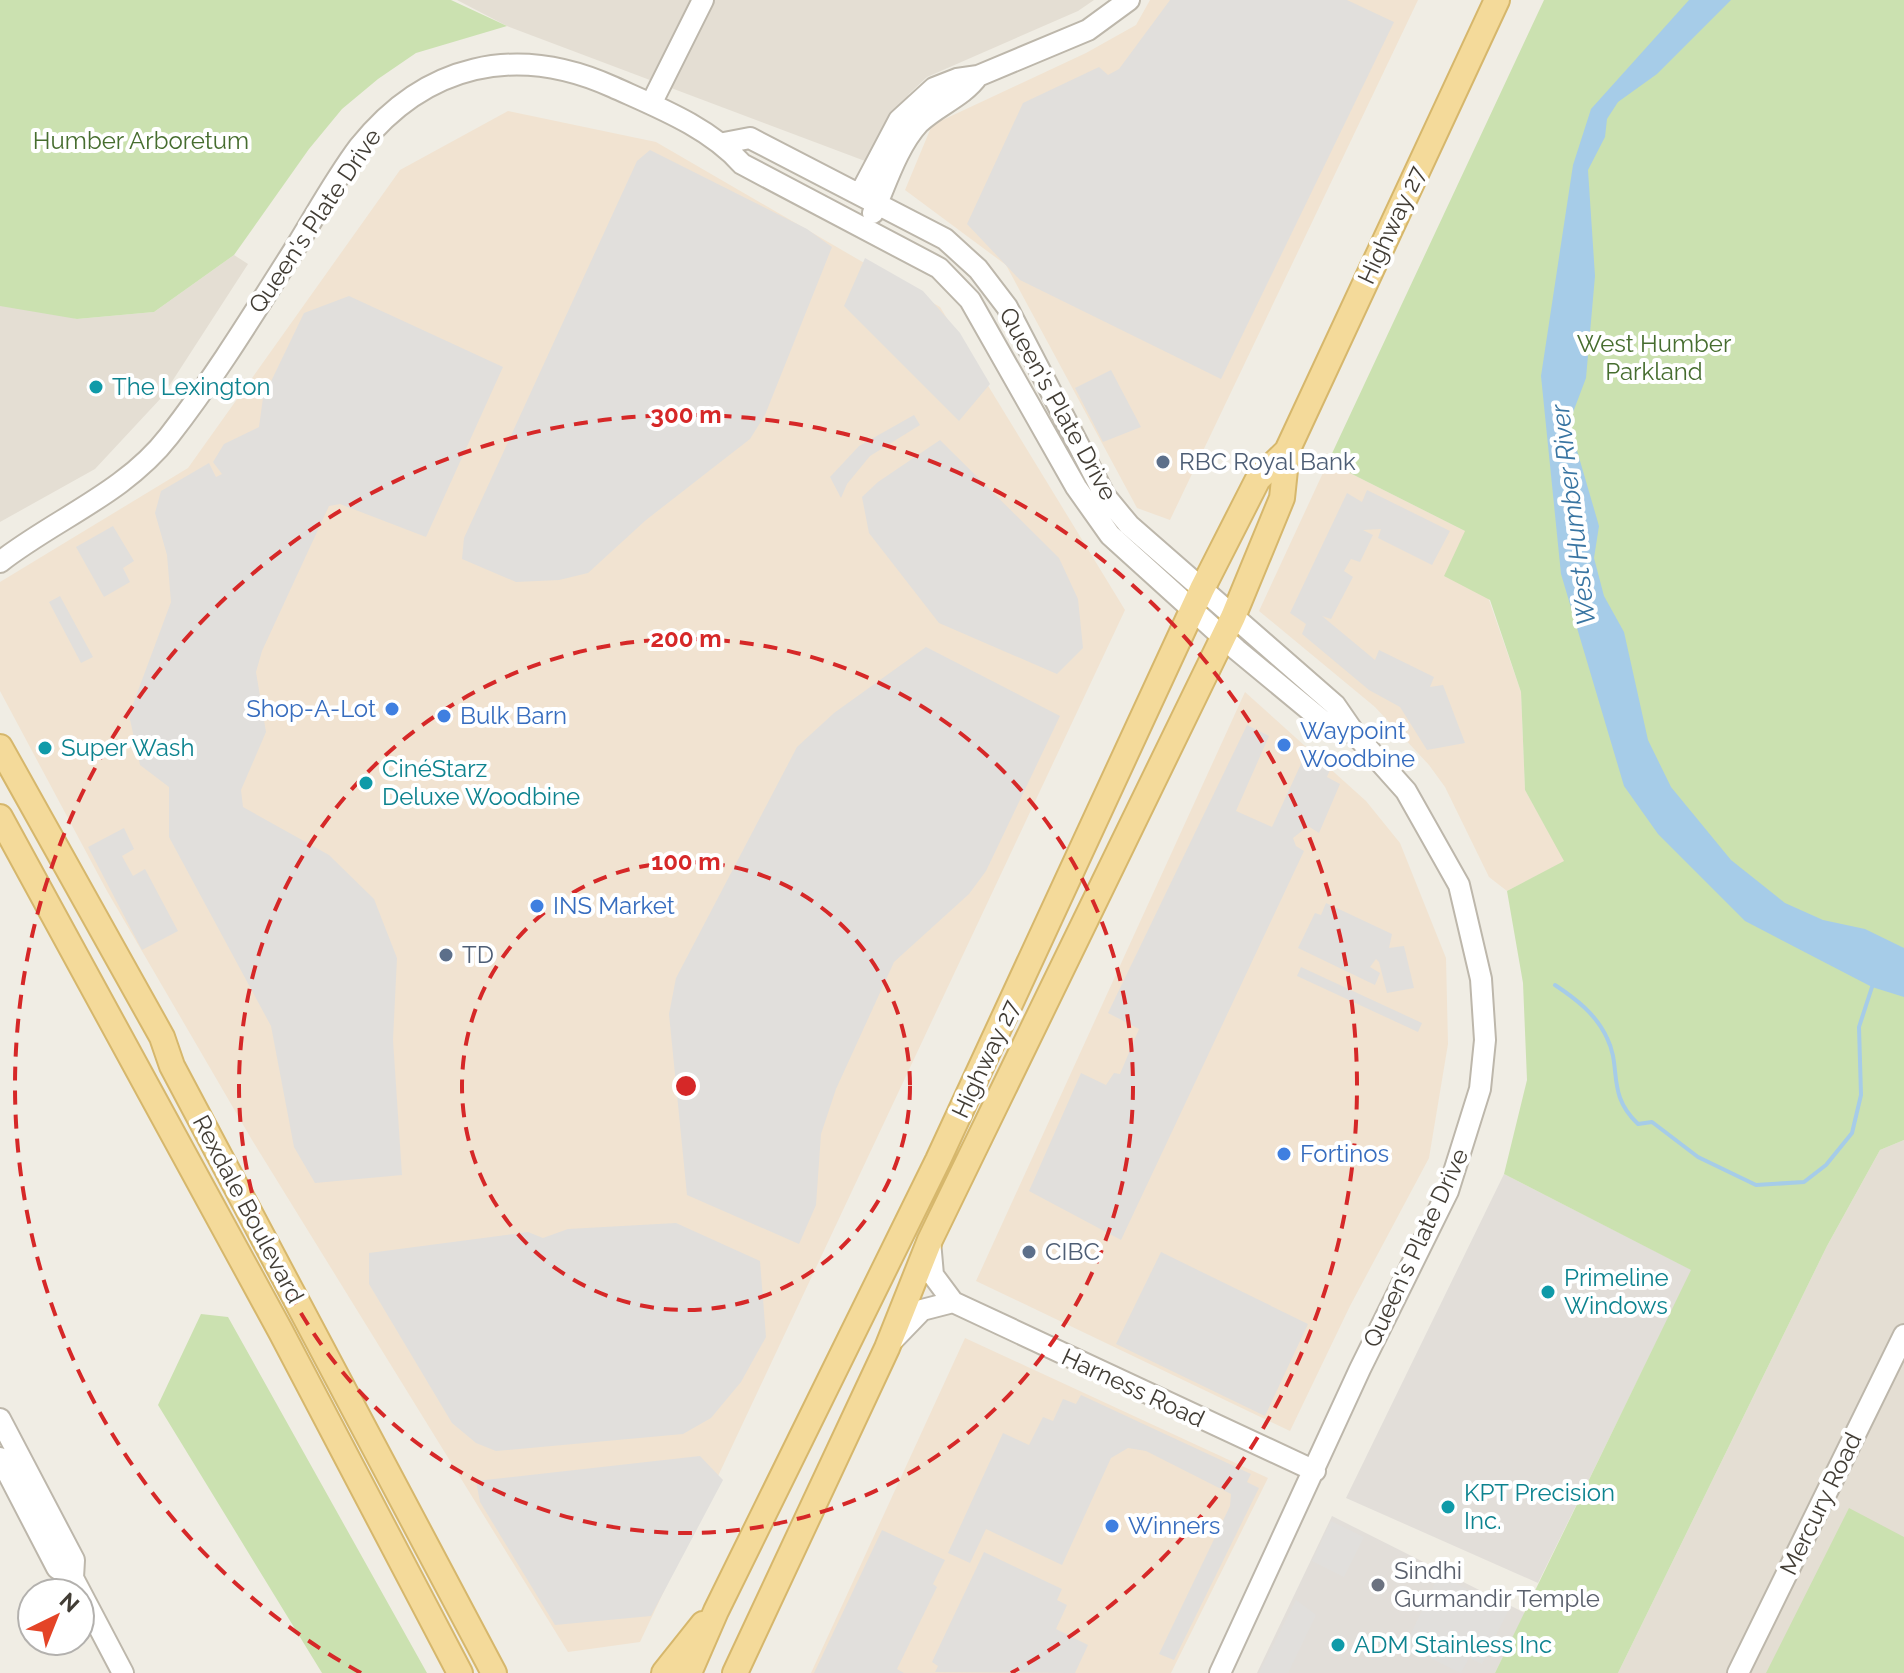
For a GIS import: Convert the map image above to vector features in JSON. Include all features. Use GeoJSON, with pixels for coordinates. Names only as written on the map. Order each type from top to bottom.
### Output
{"type":"FeatureCollection","features":[{"type":"Feature","properties":{"kind":"main road","name":"Highway 27"},"geometry":{"type":"LineString","coordinates":[[735,1673],[887,1348],[930,1240],[1228,627],[1282,498],[1287,451],[1497,0]]}},
{"type":"Feature","properties":{"kind":"main road","name":"Highway 27"},"geometry":{"type":"LineString","coordinates":[[689,1673],[716,1611],[945,1146],[1198,600],[1258,479],[1287,451]]}},
{"type":"Feature","properties":{"kind":"main road","name":"Rexdale Boulevard"},"geometry":{"type":"LineString","coordinates":[[0,747],[162,1037],[172,1066],[494,1673]]}},
{"type":"Feature","properties":{"kind":"main road","name":"Rexdale Boulevard"},"geometry":{"type":"LineString","coordinates":[[0,817],[281,1332],[460,1673]]}},
{"type":"Feature","properties":{"kind":"main road"},"geometry":{"type":"LineString","coordinates":[[664,1673],[689,1638],[716,1611]]}},
{"type":"Feature","properties":{"kind":"main road"},"geometry":{"type":"LineString","coordinates":[[471,1630],[510,1673]]}},
{"type":"Feature","properties":{"kind":"street"},"geometry":{"type":"LineString","coordinates":[[867,228],[869,199],[912,132],[946,101],[968,90],[978,76],[1088,30],[1129,0]]}},
{"type":"Feature","properties":{"kind":"street"},"geometry":{"type":"LineString","coordinates":[[651,104],[695,3]]}},
{"type":"Feature","properties":{"kind":"street","name":"Queen's Plate Drive"},"geometry":{"type":"LineString","coordinates":[[0,562],[9,547],[114,490],[167,438],[247,323],[358,149],[388,114],[424,88],[464,70],[509,63],[583,73],[651,104],[724,143],[742,164],[939,268],[970,300],[1076,487],[1110,535],[1198,600]]}},
{"type":"Feature","properties":{"kind":"street","name":"Queen's Plate Drive"},"geometry":{"type":"LineString","coordinates":[[724,143],[750,138],[945,239],[978,269],[1007,307],[1105,496],[1198,600],[1324,722],[1355,734],[1414,803],[1459,885],[1481,979],[1485,1040],[1480,1089],[1448,1191],[1360,1369],[1220,1673]]}},
{"type":"Feature","properties":{"kind":"street"},"geometry":{"type":"LineString","coordinates":[[1026,399],[1047,387]]}},
{"type":"Feature","properties":{"kind":"street"},"geometry":{"type":"LineString","coordinates":[[887,1348],[922,1310],[953,1302],[933,1275],[930,1240]]}},
{"type":"Feature","properties":{"kind":"street","name":"Harness Road"},"geometry":{"type":"LineString","coordinates":[[953,1302],[1315,1471]]}},
{"type":"Feature","properties":{"kind":"street","name":"Mercury Road"},"geometry":{"type":"LineString","coordinates":[[1738,1673],[1904,1335]]}},
{"type":"Feature","properties":{"kind":"street"},"geometry":{"type":"LineString","coordinates":[[0,1419],[74,1560],[73,1577]]}},
{"type":"Feature","properties":{"kind":"street"},"geometry":{"type":"LineString","coordinates":[[0,1458],[57,1568],[71,1577]]}},
{"type":"Feature","properties":{"kind":"street"},"geometry":{"type":"LineString","coordinates":[[96,1622],[123,1673]]}},
{"type":"Feature","properties":{"kind":"shaded area"},"geometry":{"type":"Polygon","coordinates":[[[457,0],[1094,0],[1078,11],[927,77],[909,94],[865,161],[507,26],[457,0]]]}},
{"type":"Feature","properties":{"kind":"shaded area"},"geometry":{"type":"Polygon","coordinates":[[[1150,0],[1418,0],[1170,520],[1137,508],[1006,265],[905,190],[932,125],[1086,53],[1136,25],[1150,0]]]}},
{"type":"Feature","properties":{"kind":"shaded area"},"geometry":{"type":"Polygon","coordinates":[[[1170,0],[1347,0],[1394,22],[1221,379],[1020,280],[967,224],[1023,103],[1099,67],[1108,75],[1119,69],[1170,0]]]}},
{"type":"Feature","properties":{"kind":"shaded area"},"geometry":{"type":"Polygon","coordinates":[[[508,111],[656,142],[940,307],[1125,610],[640,1642],[568,1652],[252,1140],[107,891],[0,691],[0,582],[188,468],[400,170],[508,111]]]}},
{"type":"Feature","properties":{"kind":"shaded area"},"geometry":{"type":"Polygon","coordinates":[[[650,150],[807,229],[832,247],[765,415],[750,439],[646,520],[588,573],[559,580],[516,582],[462,559],[464,538],[637,161],[650,150]]]}},
{"type":"Feature","properties":{"kind":"shaded area"},"geometry":{"type":"Polygon","coordinates":[[[234,255],[248,264],[162,397],[95,469],[0,522],[0,298],[77,319],[154,312],[234,255]]]}},
{"type":"Feature","properties":{"kind":"shaded area"},"geometry":{"type":"Polygon","coordinates":[[[865,258],[923,291],[960,333],[990,384],[959,421],[844,306],[865,258]]]}},
{"type":"Feature","properties":{"kind":"shaded area"},"geometry":{"type":"Polygon","coordinates":[[[349,296],[503,367],[426,537],[340,504],[329,506],[262,651],[256,672],[266,732],[241,790],[243,807],[329,855],[374,899],[397,958],[393,1040],[402,1175],[315,1183],[294,1147],[271,1026],[169,837],[169,787],[140,765],[129,715],[171,602],[167,555],[155,513],[161,491],[209,463],[216,477],[222,474],[213,462],[224,444],[259,427],[263,398],[304,313],[349,296]]]}},
{"type":"Feature","properties":{"kind":"shaded area"},"geometry":{"type":"Polygon","coordinates":[[[1111,370],[1141,427],[1103,442],[1075,388],[1111,370]]]}},
{"type":"Feature","properties":{"kind":"shaded area"},"geometry":{"type":"Polygon","coordinates":[[[914,415],[920,425],[870,456],[847,484],[841,498],[830,477],[859,446],[914,415]]]}},
{"type":"Feature","properties":{"kind":"shaded area"},"geometry":{"type":"Polygon","coordinates":[[[940,440],[1059,558],[1078,599],[1083,648],[1057,674],[939,623],[869,533],[862,497],[878,482],[940,440]]]}},
{"type":"Feature","properties":{"kind":"shaded area"},"geometry":{"type":"Polygon","coordinates":[[[1328,462],[1465,531],[1521,692],[1525,790],[1565,861],[1507,891],[1489,877],[1445,787],[1429,765],[1375,707],[1259,611],[1328,462]]]}},
{"type":"Feature","properties":{"kind":"shaded area"},"geometry":{"type":"Polygon","coordinates":[[[1367,490],[1450,531],[1432,565],[1378,538],[1381,529],[1363,530],[1373,535],[1360,562],[1351,559],[1344,571],[1353,577],[1331,619],[1322,616],[1375,660],[1379,650],[1434,677],[1430,687],[1443,685],[1465,743],[1427,750],[1400,707],[1369,690],[1302,634],[1306,624],[1290,613],[1347,493],[1362,502],[1367,490]]]}},
{"type":"Feature","properties":{"kind":"shaded area"},"geometry":{"type":"Polygon","coordinates":[[[113,526],[134,561],[123,568],[130,582],[104,597],[76,547],[113,526]]]}},
{"type":"Feature","properties":{"kind":"shaded area"},"geometry":{"type":"Polygon","coordinates":[[[60,596],[93,657],[81,663],[49,602],[60,596]]]}},
{"type":"Feature","properties":{"kind":"shaded area"},"geometry":{"type":"Polygon","coordinates":[[[926,647],[1060,716],[986,871],[969,894],[894,962],[836,1089],[821,1134],[816,1205],[799,1244],[687,1195],[669,1014],[676,978],[797,747],[834,713],[926,647]]]}},
{"type":"Feature","properties":{"kind":"shaded area"},"geometry":{"type":"Polygon","coordinates":[[[1245,692],[1366,801],[1400,843],[1446,958],[1448,1044],[1429,1158],[1350,1306],[1290,1431],[976,1281],[1245,692]]]}},
{"type":"Feature","properties":{"kind":"shaded area"},"geometry":{"type":"Polygon","coordinates":[[[1247,725],[1269,736],[1236,811],[1272,827],[1306,753],[1332,765],[1327,777],[1340,784],[1319,833],[1308,826],[1293,838],[1296,846],[1304,851],[1121,1240],[1029,1191],[1081,1073],[1106,1085],[1114,1073],[1120,1074],[1139,1029],[1108,1013],[1247,725]]]}},
{"type":"Feature","properties":{"kind":"shaded area"},"geometry":{"type":"Polygon","coordinates":[[[124,828],[134,849],[122,856],[133,876],[145,869],[178,931],[142,950],[88,847],[124,828]]]}},
{"type":"Feature","properties":{"kind":"shaded area"},"geometry":{"type":"Polygon","coordinates":[[[1326,903],[1392,934],[1389,948],[1404,946],[1414,988],[1387,993],[1376,959],[1370,967],[1380,973],[1375,985],[1298,948],[1315,913],[1321,915],[1326,903]]]}},
{"type":"Feature","properties":{"kind":"shaded area"},"geometry":{"type":"Polygon","coordinates":[[[1301,967],[1422,1023],[1418,1032],[1297,976],[1301,967]]]}},
{"type":"Feature","properties":{"kind":"shaded area"},"geometry":{"type":"Polygon","coordinates":[[[1904,1140],[1904,1673],[1618,1673],[1827,1246],[1880,1150],[1904,1140]]]}},
{"type":"Feature","properties":{"kind":"shaded area"},"geometry":{"type":"Polygon","coordinates":[[[1504,1174],[1692,1270],[1538,1583],[1346,1498],[1504,1174]]]}},
{"type":"Feature","properties":{"kind":"shaded area"},"geometry":{"type":"Polygon","coordinates":[[[676,1223],[760,1261],[766,1337],[741,1382],[711,1418],[683,1434],[496,1451],[476,1443],[452,1423],[369,1284],[369,1253],[528,1232],[543,1238],[568,1229],[676,1223]]]}},
{"type":"Feature","properties":{"kind":"shaded area"},"geometry":{"type":"Polygon","coordinates":[[[1161,1252],[1308,1324],[1265,1416],[1116,1344],[1161,1252]]]}},
{"type":"Feature","properties":{"kind":"shaded area"},"geometry":{"type":"Polygon","coordinates":[[[965,1338],[1268,1478],[1171,1673],[811,1673],[965,1338]]]}},
{"type":"Feature","properties":{"kind":"shaded area"},"geometry":{"type":"Polygon","coordinates":[[[1081,1395],[1251,1474],[1247,1482],[1259,1488],[1174,1660],[1159,1654],[1230,1506],[1231,1494],[1146,1451],[1128,1448],[1111,1458],[1062,1565],[986,1529],[970,1563],[948,1553],[1003,1433],[1029,1445],[1043,1417],[1053,1421],[1063,1399],[1076,1404],[1081,1395]]]}},
{"type":"Feature","properties":{"kind":"shaded area"},"geometry":{"type":"Polygon","coordinates":[[[700,1456],[723,1480],[651,1616],[555,1625],[480,1502],[476,1481],[700,1456]]]}},
{"type":"Feature","properties":{"kind":"shaded area"},"geometry":{"type":"Polygon","coordinates":[[[1332,1516],[1525,1613],[1495,1673],[1257,1673],[1332,1516]]]}},
{"type":"Feature","properties":{"kind":"shaded area"},"geometry":{"type":"Polygon","coordinates":[[[1331,1521],[1364,1537],[1344,1577],[1312,1561],[1331,1521]]]}},
{"type":"Feature","properties":{"kind":"shaded area"},"geometry":{"type":"Polygon","coordinates":[[[882,1530],[945,1560],[933,1584],[937,1587],[897,1669],[904,1673],[814,1673],[882,1530]]]}},
{"type":"Feature","properties":{"kind":"shaded area"},"geometry":{"type":"Polygon","coordinates":[[[984,1552],[1062,1589],[1057,1600],[1067,1605],[1056,1629],[1088,1645],[1075,1673],[935,1672],[938,1666],[932,1662],[984,1552]]]}},
{"type":"Feature","properties":{"kind":"shaded area"},"geometry":{"type":"Polygon","coordinates":[[[1439,1575],[1509,1609],[1482,1664],[1469,1658],[1461,1673],[1405,1646],[1439,1575]]]}},
{"type":"Feature","properties":{"kind":"shaded area"},"geometry":{"type":"Polygon","coordinates":[[[1296,1600],[1316,1615],[1288,1673],[1259,1673],[1296,1600]]]}},
{"type":"Feature","properties":{"kind":"green space","name":"Humber Arboretum"},"geometry":{"type":"Polygon","coordinates":[[[0,0],[451,0],[507,26],[416,53],[378,79],[342,109],[309,149],[234,255],[154,312],[77,319],[0,306],[0,0]]]}},
{"type":"Feature","properties":{"kind":"green space","name":"West Humber Parkland"},"geometry":{"type":"Polygon","coordinates":[[[1544,0],[1904,0],[1904,1140],[1880,1150],[1827,1246],[1618,1673],[1495,1673],[1691,1270],[1504,1174],[1527,1080],[1523,983],[1507,891],[1564,861],[1525,790],[1521,692],[1490,600],[1444,576],[1465,531],[1328,462],[1544,0]]]}},
{"type":"Feature","properties":{"kind":"green space"},"geometry":{"type":"Polygon","coordinates":[[[201,1314],[228,1317],[427,1673],[322,1673],[158,1405],[201,1314]]]}},
{"type":"Feature","properties":{"kind":"green space"},"geometry":{"type":"Polygon","coordinates":[[[1849,1508],[1904,1537],[1904,1673],[1766,1673],[1849,1508]]]}},
{"type":"Feature","properties":{"kind":"water","name":"West Humber River"},"geometry":{"type":"Polygon","coordinates":[[[1689,0],[1731,0],[1657,74],[1618,102],[1607,119],[1605,137],[1588,170],[1595,276],[1586,378],[1569,423],[1599,526],[1594,558],[1604,596],[1624,632],[1648,740],[1671,787],[1731,860],[1785,903],[1823,920],[1865,929],[1904,948],[1904,997],[1872,987],[1745,921],[1658,834],[1624,786],[1561,574],[1541,376],[1573,165],[1591,109],[1689,0]]]}},
{"type":"Feature","properties":{"kind":"waterway"},"geometry":{"type":"LineString","coordinates":[[1555,985],[1585,1008],[1602,1029],[1614,1060],[1618,1092],[1628,1113],[1638,1124],[1652,1122],[1698,1157],[1756,1185],[1804,1182],[1826,1165],[1852,1133],[1861,1095],[1859,1027],[1872,987]]}},
{"type":"Feature","properties":{"kind":"place","name":"The Lexington"},"geometry":{"type":"Point","coordinates":[96,387]}},
{"type":"Feature","properties":{"kind":"place","name":"RBC Royal Bank"},"geometry":{"type":"Point","coordinates":[1163,462]}},
{"type":"Feature","properties":{"kind":"place","name":"Shop-A-Lot"},"geometry":{"type":"Point","coordinates":[392,709]}},
{"type":"Feature","properties":{"kind":"place","name":"Bulk Barn"},"geometry":{"type":"Point","coordinates":[444,716]}},
{"type":"Feature","properties":{"kind":"place","name":"Waypoint Woodbine"},"geometry":{"type":"Point","coordinates":[1284,745]}},
{"type":"Feature","properties":{"kind":"place","name":"Super Wash"},"geometry":{"type":"Point","coordinates":[45,748]}},
{"type":"Feature","properties":{"kind":"place","name":"CinéStarz Deluxe Woodbine"},"geometry":{"type":"Point","coordinates":[366,783]}},
{"type":"Feature","properties":{"kind":"place","name":"INS Market"},"geometry":{"type":"Point","coordinates":[537,906]}},
{"type":"Feature","properties":{"kind":"place","name":"TD"},"geometry":{"type":"Point","coordinates":[446,955]}},
{"type":"Feature","properties":{"kind":"place","name":"Fortinos"},"geometry":{"type":"Point","coordinates":[1284,1154]}},
{"type":"Feature","properties":{"kind":"place","name":"CIBC"},"geometry":{"type":"Point","coordinates":[1029,1252]}},
{"type":"Feature","properties":{"kind":"place","name":"Primeline Windows"},"geometry":{"type":"Point","coordinates":[1548,1292]}},
{"type":"Feature","properties":{"kind":"place","name":"KPT Precision Inc."},"geometry":{"type":"Point","coordinates":[1448,1507]}},
{"type":"Feature","properties":{"kind":"place","name":"Winners"},"geometry":{"type":"Point","coordinates":[1112,1526]}},
{"type":"Feature","properties":{"kind":"place","name":"Sindhi Gurmandir Temple"},"geometry":{"type":"Point","coordinates":[1378,1585]}},
{"type":"Feature","properties":{"kind":"place","name":"ADM Stainless Inc"},"geometry":{"type":"Point","coordinates":[1338,1645]}}]}
